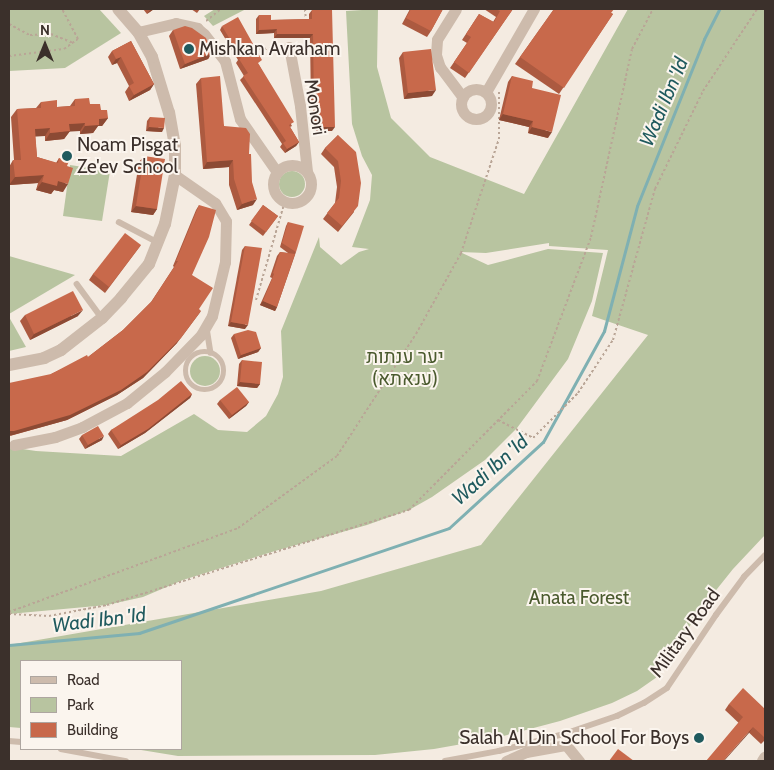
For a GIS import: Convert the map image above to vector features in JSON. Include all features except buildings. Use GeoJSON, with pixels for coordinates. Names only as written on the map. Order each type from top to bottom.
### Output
{"type":"FeatureCollection","features":[{"type":"Feature","properties":{"kind":"street"},"geometry":{"type":"LineString","coordinates":[[9,365],[44,358],[61,350],[102,318],[139,278],[159,243],[176,175],[175,146],[169,113],[152,57],[138,32],[118,9]]}},
{"type":"Feature","properties":{"kind":"street"},"geometry":{"type":"LineString","coordinates":[[456,9],[437,40],[436,55],[440,67],[463,97]]}},
{"type":"Feature","properties":{"kind":"street"},"geometry":{"type":"LineString","coordinates":[[486,92],[534,9]]}},
{"type":"Feature","properties":{"kind":"street"},"geometry":{"type":"LineString","coordinates":[[138,32],[176,23],[197,28],[212,42],[225,62],[240,119],[277,172]]}},
{"type":"Feature","properties":{"kind":"street","name":"Monori"},"geometry":{"type":"LineString","coordinates":[[289,47],[300,106],[307,172]]}},
{"type":"Feature","properties":{"kind":"street"},"geometry":{"type":"LineString","coordinates":[[472,90],[486,92],[491,101],[491,106],[486,115],[480,118],[470,117],[463,112],[461,107],[463,97],[472,90]]}},
{"type":"Feature","properties":{"kind":"street"},"geometry":{"type":"LineString","coordinates":[[289,165],[302,168],[307,172],[311,185],[307,196],[296,202],[285,201],[277,196],[273,184],[277,172],[289,165]]}},
{"type":"Feature","properties":{"kind":"street"},"geometry":{"type":"LineString","coordinates":[[14,445],[55,438],[82,427],[126,403],[166,372],[201,335],[207,325],[218,299],[225,262],[226,221],[215,203],[176,175]]}},
{"type":"Feature","properties":{"kind":"street"},"geometry":{"type":"LineString","coordinates":[[506,761],[526,752],[566,745],[579,761]]}},
{"type":"Feature","properties":{"kind":"lane"},"geometry":{"type":"LineString","coordinates":[[119,222],[159,243]]}},
{"type":"Feature","properties":{"kind":"lane"},"geometry":{"type":"LineString","coordinates":[[77,284],[102,318]]}},
{"type":"Feature","properties":{"kind":"lane"},"geometry":{"type":"LineString","coordinates":[[207,325],[211,354],[221,361],[224,374],[216,387],[210,390],[200,390],[190,382],[186,370],[193,357],[199,354],[211,354]]}},
{"type":"Feature","properties":{"kind":"lane","name":"Military Road"},"geometry":{"type":"LineString","coordinates":[[445,761],[499,751],[564,734],[617,716],[644,703],[667,688],[682,668],[699,638],[744,577],[765,555]]}},
{"type":"Feature","properties":{"kind":"lane"},"geometry":{"type":"LineString","coordinates":[[66,750],[126,761]]}},
{"type":"Feature","properties":{"kind":"path"},"geometry":{"type":"LineString","coordinates":[[9,56],[64,49],[78,39],[62,9]]}},
{"type":"Feature","properties":{"kind":"path"},"geometry":{"type":"LineString","coordinates":[[197,28],[221,9]]}},
{"type":"Feature","properties":{"kind":"path"},"geometry":{"type":"LineString","coordinates":[[247,53],[254,48],[307,48],[305,9]]}},
{"type":"Feature","properties":{"kind":"path"},"geometry":{"type":"LineString","coordinates":[[9,613],[49,616],[107,606],[409,510],[538,381],[591,237],[632,49],[653,9]]}},
{"type":"Feature","properties":{"kind":"path"},"geometry":{"type":"LineString","coordinates":[[498,420],[533,438],[578,393],[613,340],[655,189],[703,91],[757,9]]}},
{"type":"Feature","properties":{"kind":"path"},"geometry":{"type":"LineString","coordinates":[[9,24],[30,35],[51,34],[72,43]]}},
{"type":"Feature","properties":{"kind":"path"},"geometry":{"type":"LineString","coordinates":[[9,613],[238,528],[336,456],[416,334],[461,253],[499,139],[500,68]]}},
{"type":"Feature","properties":{"kind":"path"},"geometry":{"type":"LineString","coordinates":[[256,300],[285,201]]}},
{"type":"Feature","properties":{"kind":"green space"},"geometry":{"type":"Polygon","coordinates":[[[9,9],[99,9],[121,33],[65,68],[9,71],[9,9]]]}},
{"type":"Feature","properties":{"kind":"green space"},"geometry":{"type":"Polygon","coordinates":[[[215,9],[246,9],[213,26],[204,16],[215,9]]]}},
{"type":"Feature","properties":{"kind":"green space"},"geometry":{"type":"Polygon","coordinates":[[[378,9],[377,67],[391,118],[430,157],[524,194],[628,9],[765,9],[765,535],[717,589],[681,638],[670,661],[657,677],[637,691],[612,703],[560,721],[496,738],[434,749],[375,755],[178,756],[141,750],[182,750],[182,660],[20,660],[20,728],[9,727],[9,645],[321,591],[481,545],[648,335],[592,316],[608,250],[549,246],[549,243],[486,253],[460,252],[488,265],[548,249],[603,253],[592,301],[568,359],[517,428],[485,460],[432,497],[409,510],[367,525],[183,580],[143,597],[107,605],[9,614],[9,447],[36,451],[121,456],[194,414],[218,430],[247,432],[266,416],[278,394],[283,377],[281,331],[319,237],[320,247],[341,265],[359,252],[369,249],[352,247],[370,200],[372,175],[362,156],[352,124],[346,11],[378,9]]]}},
{"type":"Feature","properties":{"kind":"green space"},"geometry":{"type":"Polygon","coordinates":[[[70,165],[110,171],[102,221],[63,216],[70,165]]]}},
{"type":"Feature","properties":{"kind":"green space"},"geometry":{"type":"Polygon","coordinates":[[[292,171],[301,175],[305,184],[301,193],[292,197],[283,193],[279,184],[283,175],[292,171]]]}},
{"type":"Feature","properties":{"kind":"green space"},"geometry":{"type":"Polygon","coordinates":[[[9,256],[75,275],[9,314],[9,256]]]}},
{"type":"Feature","properties":{"kind":"green space"},"geometry":{"type":"Polygon","coordinates":[[[9,317],[26,347],[9,351],[9,317]]]}},
{"type":"Feature","properties":{"kind":"green space"},"geometry":{"type":"Polygon","coordinates":[[[205,356],[215,361],[220,371],[215,381],[205,386],[195,381],[190,371],[195,361],[205,356]]]}},
{"type":"Feature","properties":{"kind":"waterway","name":"Wadi Ibn 'Id"},"geometry":{"type":"LineString","coordinates":[[9,645],[139,633],[449,528],[543,442],[604,331],[637,206],[704,39],[719,9]]}},
{"type":"Feature","properties":{"kind":"place","name":"Mishkan Avraham"},"geometry":{"type":"Point","coordinates":[189,49]}},
{"type":"Feature","properties":{"kind":"place","name":"Noam Pisgat Ze'ev School"},"geometry":{"type":"Point","coordinates":[67,156]}},
{"type":"Feature","properties":{"kind":"place","name":"Salah Al Din School For Boys"},"geometry":{"type":"Point","coordinates":[699,738]}},
{"type":"Feature","properties":{"kind":"park label","name":"יער ענתות (ענאתא)"},"geometry":{"type":"Point","coordinates":[405,368]}},
{"type":"Feature","properties":{"kind":"park label","name":"Anata Forest"},"geometry":{"type":"Point","coordinates":[579,598]}}]}
